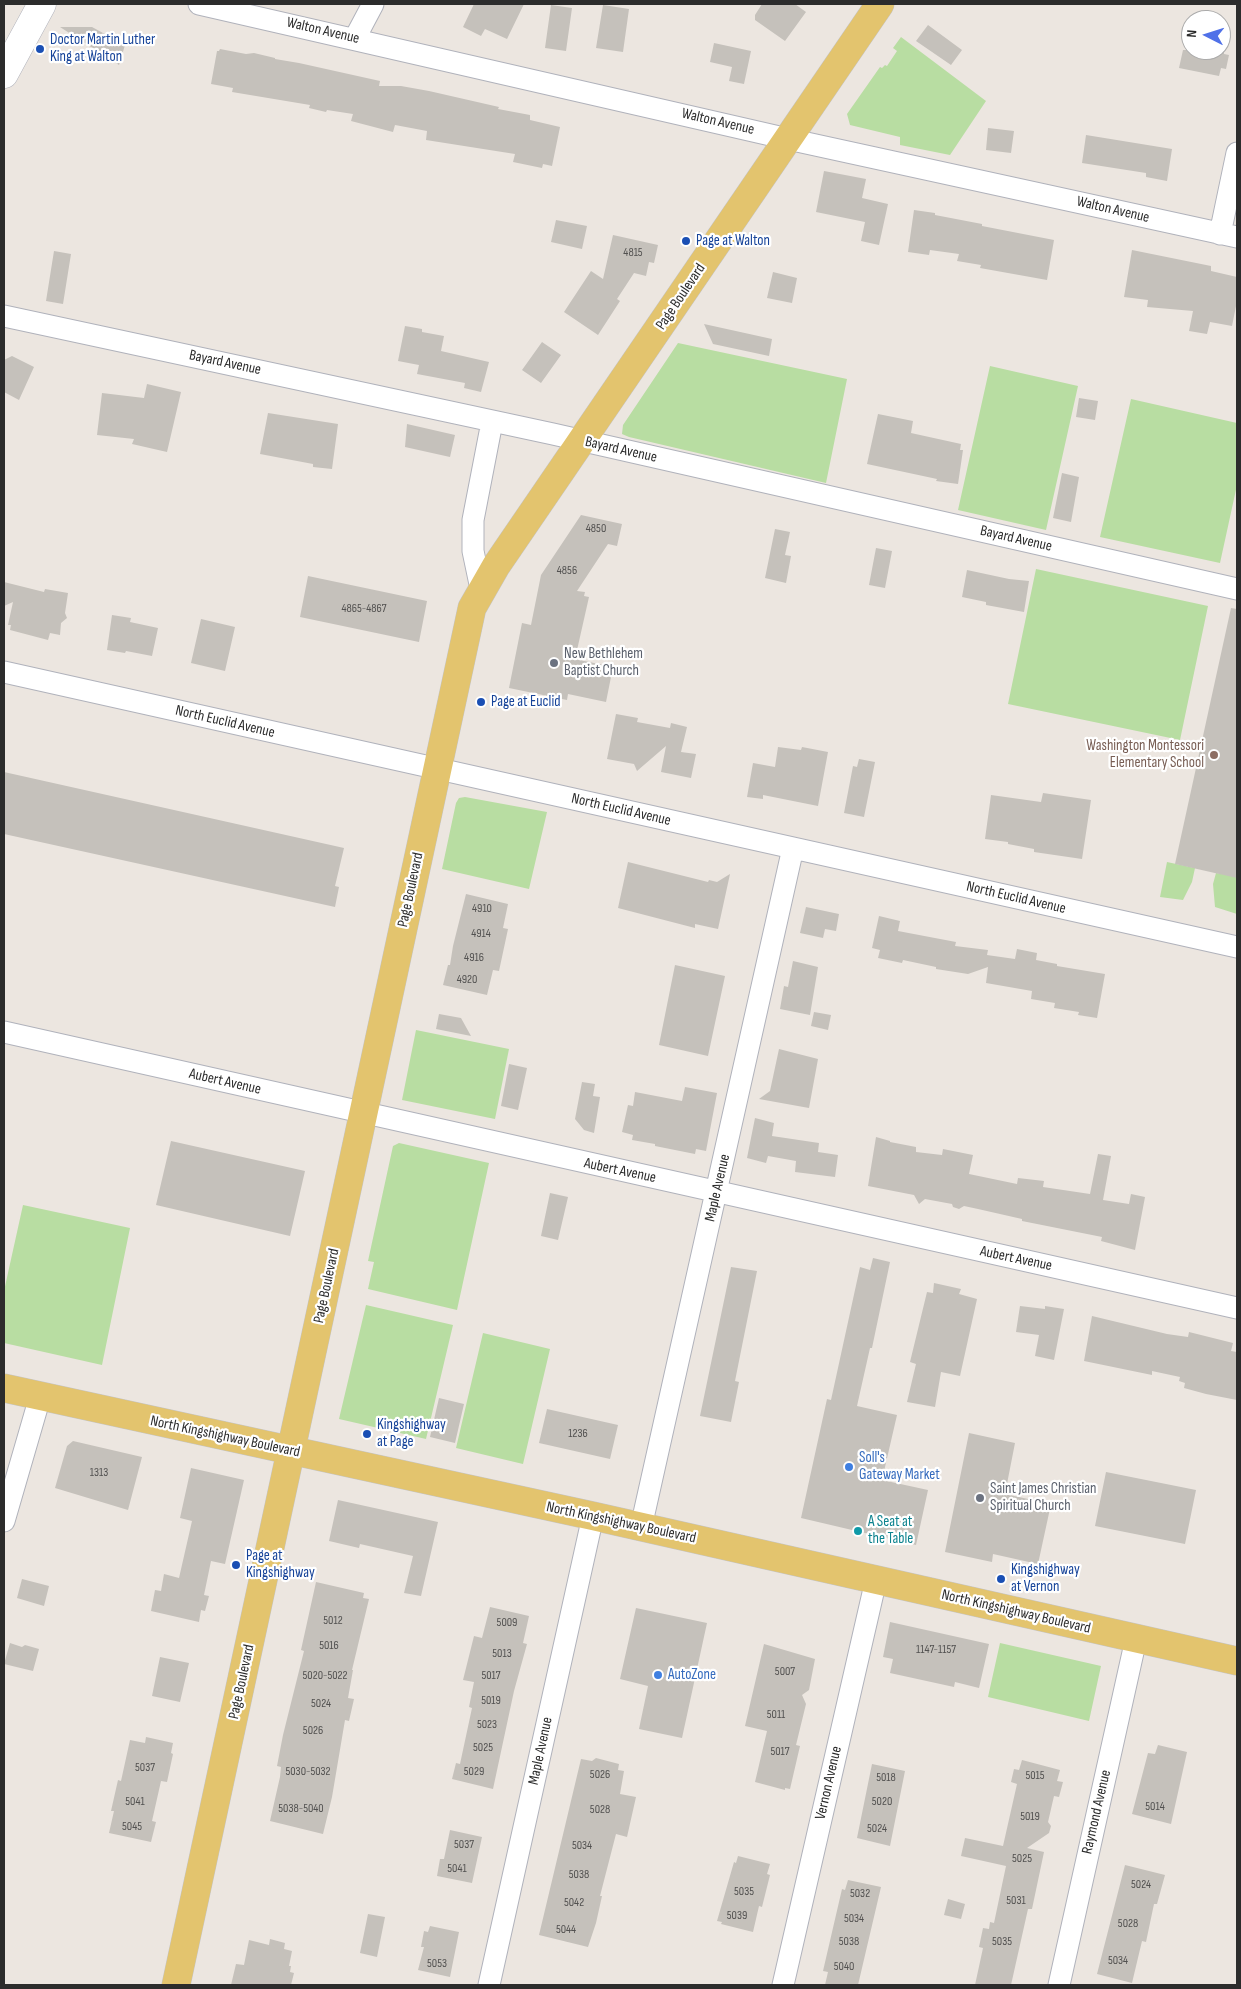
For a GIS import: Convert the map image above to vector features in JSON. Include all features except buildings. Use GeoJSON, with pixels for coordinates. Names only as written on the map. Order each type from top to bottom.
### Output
{"type":"FeatureCollection","features":[{"type":"Feature","properties":{"kind":"main road"},"geometry":{"type":"LineString","coordinates":[[4,74],[42,4]]}},
{"type":"Feature","properties":{"kind":"main road","name":"Page Boulevard"},"geometry":{"type":"LineString","coordinates":[[176,1985],[472,608],[481,589],[880,4]]}},
{"type":"Feature","properties":{"kind":"main road","name":"North Kingshighway Boulevard"},"geometry":{"type":"LineString","coordinates":[[4,1388],[592,1516],[1237,1661]]}},
{"type":"Feature","properties":{"kind":"street","name":"Walton Avenue"},"geometry":{"type":"LineString","coordinates":[[200,4],[355,38],[788,139],[1228,235]]}},
{"type":"Feature","properties":{"kind":"street"},"geometry":{"type":"LineString","coordinates":[[355,38],[373,4]]}},
{"type":"Feature","properties":{"kind":"street"},"geometry":{"type":"LineString","coordinates":[[1228,235],[1237,153]]}},
{"type":"Feature","properties":{"kind":"street","name":"Bayard Avenue"},"geometry":{"type":"LineString","coordinates":[[4,316],[492,422],[1237,589]]}},
{"type":"Feature","properties":{"kind":"street"},"geometry":{"type":"LineString","coordinates":[[481,589],[473,551],[472,520],[492,422]]}},
{"type":"Feature","properties":{"kind":"street","name":"North Euclid Avenue"},"geometry":{"type":"LineString","coordinates":[[4,672],[1237,947]]}},
{"type":"Feature","properties":{"kind":"street","name":"Maple Avenue"},"geometry":{"type":"LineString","coordinates":[[641,1527],[793,848]]}},
{"type":"Feature","properties":{"kind":"street","name":"Aubert Avenue"},"geometry":{"type":"LineString","coordinates":[[4,1032],[363,1114],[1237,1308]]}},
{"type":"Feature","properties":{"kind":"street"},"geometry":{"type":"LineString","coordinates":[[4,1522],[40,1397]]}},
{"type":"Feature","properties":{"kind":"street","name":"Maple Avenue"},"geometry":{"type":"LineString","coordinates":[[489,1985],[592,1516]]}},
{"type":"Feature","properties":{"kind":"street","name":"Vernon Avenue"},"geometry":{"type":"LineString","coordinates":[[783,1985],[876,1580]]}},
{"type":"Feature","properties":{"kind":"street","name":"Raymond Avenue"},"geometry":{"type":"LineString","coordinates":[[1059,1985],[1136,1639]]}},
{"type":"Feature","properties":{"kind":"green space"},"geometry":{"type":"Polygon","coordinates":[[[901,37],[986,101],[950,155],[900,145],[900,137],[850,125],[847,114],[880,67],[887,66],[897,51],[893,48],[901,37]]]}},
{"type":"Feature","properties":{"kind":"green space"},"geometry":{"type":"Polygon","coordinates":[[[678,343],[847,379],[826,483],[622,434],[623,425],[678,343]]]}},
{"type":"Feature","properties":{"kind":"green space"},"geometry":{"type":"Polygon","coordinates":[[[990,366],[1078,386],[1046,530],[958,510],[990,366]]]}},
{"type":"Feature","properties":{"kind":"green space"},"geometry":{"type":"Polygon","coordinates":[[[1131,399],[1237,423],[1237,485],[1220,563],[1100,537],[1131,399]]]}},
{"type":"Feature","properties":{"kind":"green space"},"geometry":{"type":"Polygon","coordinates":[[[1036,569],[1208,606],[1180,740],[1008,704],[1036,569]]]}},
{"type":"Feature","properties":{"kind":"green space"},"geometry":{"type":"Polygon","coordinates":[[[465,797],[547,812],[529,889],[442,869],[456,803],[459,798],[465,797]]]}},
{"type":"Feature","properties":{"kind":"green space"},"geometry":{"type":"Polygon","coordinates":[[[1167,862],[1195,868],[1192,882],[1183,900],[1160,897],[1167,862]]]}},
{"type":"Feature","properties":{"kind":"green space"},"geometry":{"type":"Polygon","coordinates":[[[1216,873],[1237,876],[1237,914],[1215,907],[1213,884],[1216,873]]]}},
{"type":"Feature","properties":{"kind":"green space"},"geometry":{"type":"Polygon","coordinates":[[[416,1030],[509,1049],[495,1119],[402,1100],[416,1030]]]}},
{"type":"Feature","properties":{"kind":"green space"},"geometry":{"type":"Polygon","coordinates":[[[399,1143],[489,1163],[457,1310],[368,1289],[374,1262],[368,1261],[393,1146],[399,1143]]]}},
{"type":"Feature","properties":{"kind":"green space"},"geometry":{"type":"Polygon","coordinates":[[[23,1205],[130,1228],[102,1365],[4,1343],[4,1291],[23,1205]]]}},
{"type":"Feature","properties":{"kind":"green space"},"geometry":{"type":"Polygon","coordinates":[[[366,1305],[453,1325],[426,1439],[339,1419],[366,1305]]]}},
{"type":"Feature","properties":{"kind":"green space"},"geometry":{"type":"Polygon","coordinates":[[[483,1333],[550,1349],[523,1464],[456,1448],[483,1333]]]}},
{"type":"Feature","properties":{"kind":"green space"},"geometry":{"type":"Polygon","coordinates":[[[1000,1643],[1101,1666],[1089,1721],[988,1697],[1000,1643]]]}},
{"type":"Feature","properties":{"kind":"place","name":"Doctor Martin Luther King at Walton"},"geometry":{"type":"Point","coordinates":[40,49]}},
{"type":"Feature","properties":{"kind":"place","name":"Page at Walton"},"geometry":{"type":"Point","coordinates":[686,241]}},
{"type":"Feature","properties":{"kind":"place","name":"New Bethlehem Baptist Church"},"geometry":{"type":"Point","coordinates":[554,663]}},
{"type":"Feature","properties":{"kind":"place","name":"Page at Euclid"},"geometry":{"type":"Point","coordinates":[481,702]}},
{"type":"Feature","properties":{"kind":"place","name":"Washington Montessori Elementary School"},"geometry":{"type":"Point","coordinates":[1214,755]}},
{"type":"Feature","properties":{"kind":"place","name":"Kingshighway at Page"},"geometry":{"type":"Point","coordinates":[367,1434]}},
{"type":"Feature","properties":{"kind":"place","name":"Soll's Gateway Market"},"geometry":{"type":"Point","coordinates":[849,1467]}},
{"type":"Feature","properties":{"kind":"place","name":"Saint James Christian Spiritual Church"},"geometry":{"type":"Point","coordinates":[980,1498]}},
{"type":"Feature","properties":{"kind":"place","name":"A Seat at the Table"},"geometry":{"type":"Point","coordinates":[858,1531]}},
{"type":"Feature","properties":{"kind":"place","name":"Page at Kingshighway"},"geometry":{"type":"Point","coordinates":[236,1565]}},
{"type":"Feature","properties":{"kind":"place","name":"Kingshighway at Vernon"},"geometry":{"type":"Point","coordinates":[1001,1579]}},
{"type":"Feature","properties":{"kind":"place","name":"AutoZone"},"geometry":{"type":"Point","coordinates":[658,1675]}}]}
